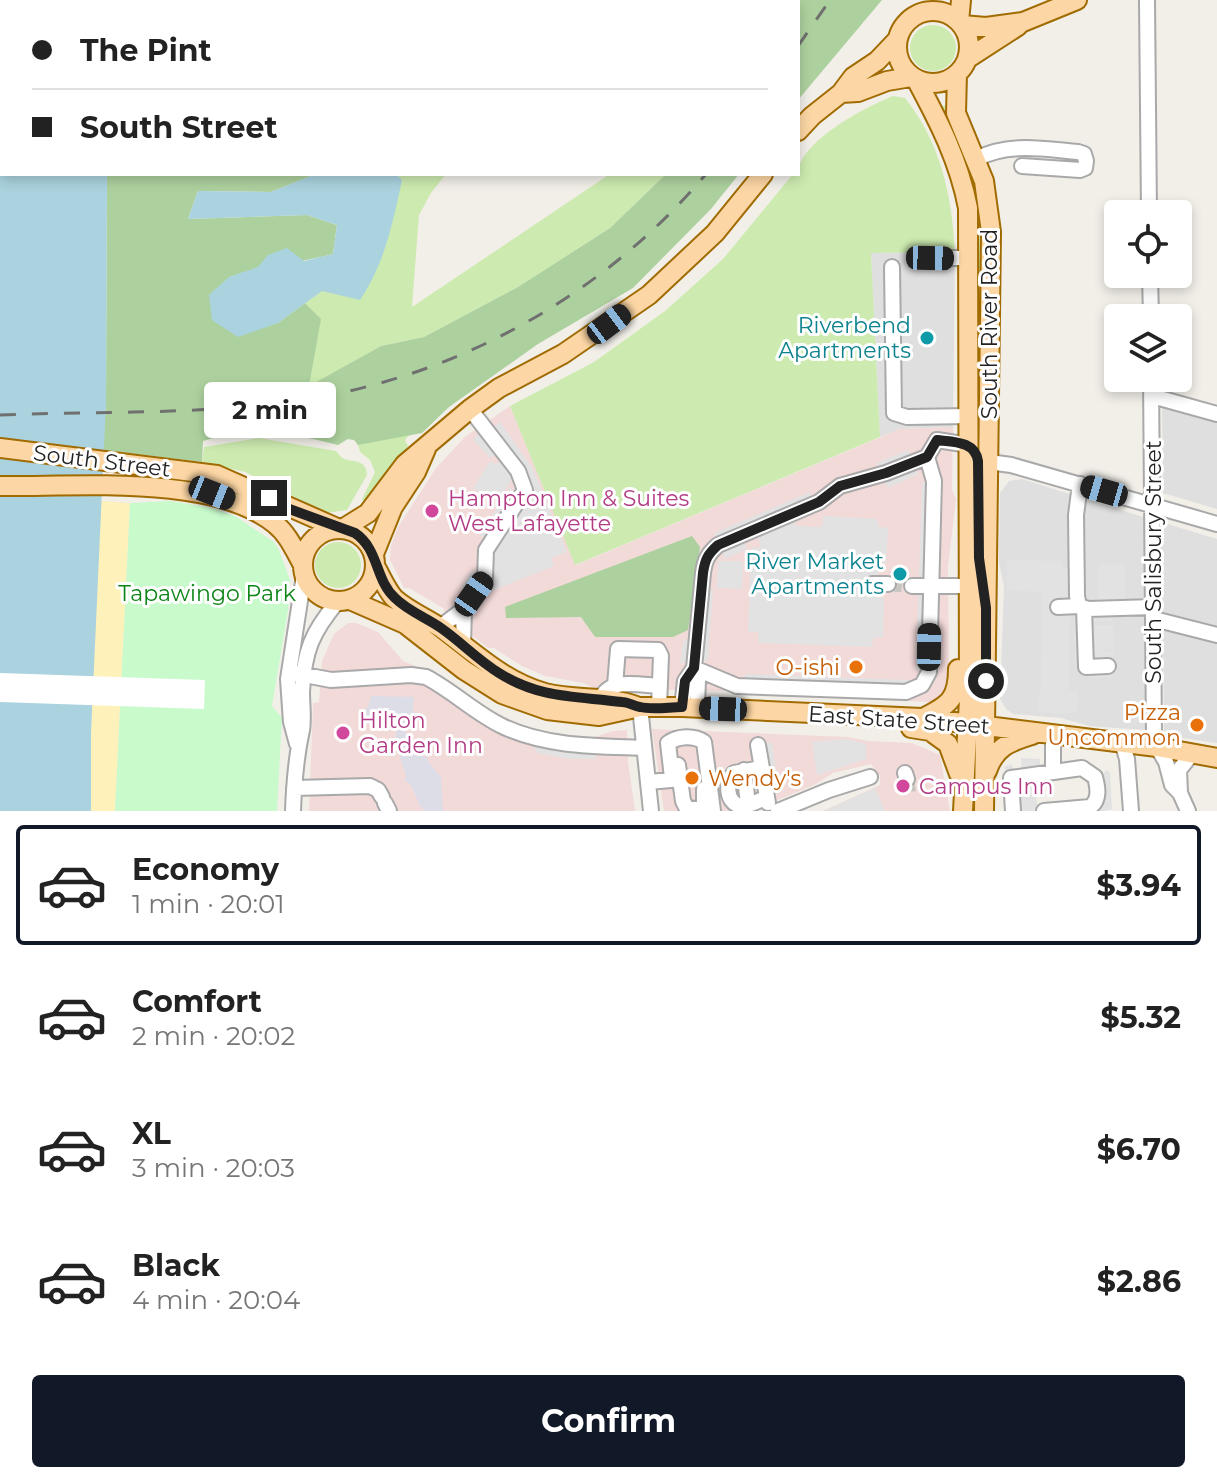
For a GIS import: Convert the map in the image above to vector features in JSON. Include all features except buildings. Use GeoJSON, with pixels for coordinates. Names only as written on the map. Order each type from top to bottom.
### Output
{"type":"FeatureCollection","features":[{"type":"Feature","properties":{"kind":"main road"},"geometry":{"type":"LineString","coordinates":[[961,0],[960,23],[968,46],[962,66]]}},
{"type":"Feature","properties":{"kind":"main road"},"geometry":{"type":"LineString","coordinates":[[841,93],[858,92],[887,81],[914,79],[937,83],[1023,22],[1077,0]]}},
{"type":"Feature","properties":{"kind":"main road"},"geometry":{"type":"LineString","coordinates":[[800,129],[841,93],[853,77],[877,61],[897,40],[907,22],[929,6],[960,23],[986,27],[1023,22]]}},
{"type":"Feature","properties":{"kind":"main road"},"geometry":{"type":"LineString","coordinates":[[897,40],[900,60],[914,79]]}},
{"type":"Feature","properties":{"kind":"main road","name":"South River Road"},"geometry":{"type":"LineString","coordinates":[[962,66],[956,113],[984,181],[991,232],[995,462],[977,610],[976,724]]}},
{"type":"Feature","properties":{"kind":"main road","name":"South River Road"},"geometry":{"type":"LineString","coordinates":[[914,79],[943,130],[963,182],[968,208],[968,586],[977,610]]}},
{"type":"Feature","properties":{"kind":"main road"},"geometry":{"type":"LineString","coordinates":[[303,570],[303,553],[315,537],[341,528],[368,513],[405,464],[470,409],[499,388],[574,347],[649,295],[715,233],[761,176]]}},
{"type":"Feature","properties":{"kind":"main road"},"geometry":{"type":"LineString","coordinates":[[922,718],[950,701],[958,687],[958,640],[977,610],[978,455],[969,445]]}},
{"type":"Feature","properties":{"kind":"main road"},"geometry":{"type":"LineString","coordinates":[[0,486],[151,487],[214,484],[241,505],[276,524],[317,594],[344,600],[368,587],[393,507],[416,472],[427,447]]}},
{"type":"Feature","properties":{"kind":"main road","name":"South Street"},"geometry":{"type":"LineString","coordinates":[[0,448],[254,490],[284,507],[341,528]]}},
{"type":"Feature","properties":{"kind":"main road"},"geometry":{"type":"LineString","coordinates":[[341,528],[363,538],[375,560]]}},
{"type":"Feature","properties":{"kind":"main road","name":"East State Street"},"geometry":{"type":"LineString","coordinates":[[375,560],[392,595],[440,627],[498,673],[546,693],[650,707],[922,718],[1046,733],[1111,736],[1217,758]]}},
{"type":"Feature","properties":{"kind":"main road","name":"East State Street"},"geometry":{"type":"LineString","coordinates":[[344,600],[405,624],[480,681],[521,702],[583,716],[616,714],[650,707]]}},
{"type":"Feature","properties":{"kind":"main road"},"geometry":{"type":"LineString","coordinates":[[847,714],[872,725],[917,728],[940,736],[953,754],[964,784]]}},
{"type":"Feature","properties":{"kind":"main road"},"geometry":{"type":"LineString","coordinates":[[976,724],[984,778],[984,811]]}},
{"type":"Feature","properties":{"kind":"main road"},"geometry":{"type":"LineString","coordinates":[[963,811],[964,784],[976,724]]}},
{"type":"Feature","properties":{"kind":"main road"},"geometry":{"type":"LineString","coordinates":[[984,778],[1001,746],[1046,733]]}},
{"type":"Feature","properties":{"kind":"street"},"geometry":{"type":"LineString","coordinates":[[1147,0],[1149,200]]}},
{"type":"Feature","properties":{"kind":"street"},"geometry":{"type":"LineString","coordinates":[[976,159],[1017,147],[1078,152],[1084,154],[1086,161],[1085,168],[1080,170],[1022,166]]}},
{"type":"Feature","properties":{"kind":"street"},"geometry":{"type":"LineString","coordinates":[[930,258],[969,258]]}},
{"type":"Feature","properties":{"kind":"street"},"geometry":{"type":"LineString","coordinates":[[892,267],[894,413],[907,417],[969,416]]}},
{"type":"Feature","properties":{"kind":"street","name":"South Salisbury Street"},"geometry":{"type":"LineString","coordinates":[[1152,392],[1157,747]]}},
{"type":"Feature","properties":{"kind":"street"},"geometry":{"type":"LineString","coordinates":[[1152,396],[1217,414]]}},
{"type":"Feature","properties":{"kind":"street"},"geometry":{"type":"LineString","coordinates":[[440,627],[464,609],[485,578],[486,550],[525,490],[518,471],[470,409]]}},
{"type":"Feature","properties":{"kind":"street"},"geometry":{"type":"LineString","coordinates":[[690,708],[685,681],[694,668],[703,573],[710,552],[718,545],[819,502],[840,486],[927,457],[937,440],[969,445]]}},
{"type":"Feature","properties":{"kind":"street"},"geometry":{"type":"LineString","coordinates":[[694,668],[737,686],[912,691],[922,685],[929,672],[934,481],[927,457]]}},
{"type":"Feature","properties":{"kind":"street"},"geometry":{"type":"LineString","coordinates":[[995,462],[1217,524]]}},
{"type":"Feature","properties":{"kind":"street"},"geometry":{"type":"LineString","coordinates":[[1080,484],[1076,515],[1077,596],[1082,607],[1086,667],[1108,666]]}},
{"type":"Feature","properties":{"kind":"street"},"geometry":{"type":"LineString","coordinates":[[293,811],[297,744],[291,722],[303,570]]}},
{"type":"Feature","properties":{"kind":"street"},"geometry":{"type":"LineString","coordinates":[[912,586],[968,586]]}},
{"type":"Feature","properties":{"kind":"street"},"geometry":{"type":"LineString","coordinates":[[296,674],[315,630],[344,600]]}},
{"type":"Feature","properties":{"kind":"street"},"geometry":{"type":"LineString","coordinates":[[1058,607],[1154,613],[1217,635]]}},
{"type":"Feature","properties":{"kind":"street"},"geometry":{"type":"LineString","coordinates":[[463,646],[464,609]]}},
{"type":"Feature","properties":{"kind":"street"},"geometry":{"type":"LineString","coordinates":[[615,685],[617,651],[621,648],[660,651],[659,686],[650,707],[644,748],[651,811]]}},
{"type":"Feature","properties":{"kind":"street"},"geometry":{"type":"LineString","coordinates":[[296,674],[345,680],[426,677],[503,726],[531,737],[570,745],[644,748]]}},
{"type":"Feature","properties":{"kind":"street"},"geometry":{"type":"LineString","coordinates":[[600,700],[608,688],[615,685],[659,686]]}},
{"type":"Feature","properties":{"kind":"street"},"geometry":{"type":"LineString","coordinates":[[1046,733],[1053,772]]}},
{"type":"Feature","properties":{"kind":"street"},"geometry":{"type":"LineString","coordinates":[[1111,736],[1127,759],[1131,811]]}},
{"type":"Feature","properties":{"kind":"street"},"geometry":{"type":"LineString","coordinates":[[648,787],[672,778],[668,743],[675,738],[698,737],[704,742],[713,811]]}},
{"type":"Feature","properties":{"kind":"street"},"geometry":{"type":"LineString","coordinates":[[675,738],[683,801],[686,807],[698,810],[704,805],[705,798],[698,737]]}},
{"type":"Feature","properties":{"kind":"street"},"geometry":{"type":"LineString","coordinates":[[758,745],[768,804],[748,804],[744,770],[761,768]]}},
{"type":"Feature","properties":{"kind":"street"},"geometry":{"type":"LineString","coordinates":[[1157,747],[1166,762],[1172,785],[1180,793],[1188,811]]}},
{"type":"Feature","properties":{"kind":"street"},"geometry":{"type":"LineString","coordinates":[[1180,793],[1179,770],[1192,754]]}},
{"type":"Feature","properties":{"kind":"street"},"geometry":{"type":"LineString","coordinates":[[1013,811],[1011,778],[1082,768],[1095,777],[1098,796],[1090,807],[1044,811]]}},
{"type":"Feature","properties":{"kind":"street"},"geometry":{"type":"LineString","coordinates":[[778,811],[870,777]]}},
{"type":"Feature","properties":{"kind":"street"},"geometry":{"type":"LineString","coordinates":[[294,788],[370,786],[378,790],[385,804]]}},
{"type":"Feature","properties":{"kind":"street"},"geometry":{"type":"LineString","coordinates":[[648,787],[673,791],[678,811]]}},
{"type":"Feature","properties":{"kind":"shaded area"},"geometry":{"type":"Polygon","coordinates":[[[955,252],[953,427],[900,429],[880,437],[871,253],[955,252]]]}},
{"type":"Feature","properties":{"kind":"shaded area"},"geometry":{"type":"Polygon","coordinates":[[[1165,404],[1217,418],[1217,509],[1163,493],[1162,406],[1165,404]]]}},
{"type":"Feature","properties":{"kind":"shaded area"},"geometry":{"type":"Polygon","coordinates":[[[510,406],[576,565],[900,429],[953,427],[952,490],[956,499],[948,567],[947,687],[935,701],[930,702],[728,691],[594,688],[545,676],[494,648],[488,648],[446,615],[443,608],[404,588],[390,560],[391,546],[398,527],[436,468],[466,436],[510,406]]]}},
{"type":"Feature","properties":{"kind":"shaded area"},"geometry":{"type":"Polygon","coordinates":[[[500,422],[533,469],[567,552],[551,558],[554,566],[492,591],[488,585],[478,598],[461,588],[472,571],[481,572],[477,554],[486,539],[480,535],[510,488],[517,492],[519,487],[510,470],[507,473],[513,478],[499,499],[492,495],[489,498],[473,488],[490,461],[496,465],[500,459],[497,453],[490,458],[473,439],[491,424],[494,427],[500,422]]]}},
{"type":"Feature","properties":{"kind":"shaded area"},"geometry":{"type":"Polygon","coordinates":[[[908,450],[918,474],[888,488],[877,463],[908,450]]]}},
{"type":"Feature","properties":{"kind":"shaded area"},"geometry":{"type":"Polygon","coordinates":[[[1022,479],[1146,518],[1148,728],[1145,730],[1089,726],[1061,718],[1013,714],[1000,699],[1004,586],[999,563],[1000,493],[1009,481],[1022,479]]]}},
{"type":"Feature","properties":{"kind":"shaded area"},"geometry":{"type":"Polygon","coordinates":[[[922,482],[938,484],[932,671],[916,670],[922,482]]]}},
{"type":"Feature","properties":{"kind":"shaded area"},"geometry":{"type":"Polygon","coordinates":[[[810,492],[816,507],[793,518],[796,526],[822,527],[823,516],[877,519],[879,527],[888,528],[886,564],[878,564],[878,598],[884,598],[883,637],[873,638],[872,647],[759,643],[758,632],[748,632],[751,548],[760,547],[758,534],[743,539],[747,549],[725,559],[714,533],[810,492]]]}},
{"type":"Feature","properties":{"kind":"shaded area"},"geometry":{"type":"Polygon","coordinates":[[[1161,522],[1217,539],[1217,630],[1160,614],[1161,522]]]}},
{"type":"Feature","properties":{"kind":"shaded area"},"geometry":{"type":"Polygon","coordinates":[[[1007,560],[1063,561],[1063,568],[1070,568],[1069,690],[1050,691],[1078,691],[1077,712],[1060,714],[1036,710],[1041,691],[1042,592],[1007,590],[1007,560]]]}},
{"type":"Feature","properties":{"kind":"shaded area"},"geometry":{"type":"Polygon","coordinates":[[[718,561],[743,561],[742,589],[717,588],[718,561]]]}},
{"type":"Feature","properties":{"kind":"shaded area"},"geometry":{"type":"Polygon","coordinates":[[[1125,564],[1125,602],[1098,602],[1098,565],[1125,564]]]}},
{"type":"Feature","properties":{"kind":"shaded area"},"geometry":{"type":"Polygon","coordinates":[[[696,590],[713,590],[708,661],[680,663],[683,641],[691,639],[696,590]]]}},
{"type":"Feature","properties":{"kind":"shaded area"},"geometry":{"type":"Polygon","coordinates":[[[1091,615],[1092,619],[1092,615],[1113,615],[1113,621],[1092,622],[1092,625],[1113,625],[1114,649],[1094,650],[1114,651],[1111,677],[1088,678],[1085,669],[1075,667],[1074,616],[1091,615]]]}},
{"type":"Feature","properties":{"kind":"shaded area"},"geometry":{"type":"Polygon","coordinates":[[[348,623],[378,632],[403,661],[436,674],[463,696],[515,722],[539,731],[591,738],[627,730],[635,811],[309,811],[313,703],[319,702],[322,661],[334,634],[348,623]]]}},
{"type":"Feature","properties":{"kind":"shaded area"},"geometry":{"type":"Polygon","coordinates":[[[1170,626],[1217,638],[1217,743],[1169,736],[1164,732],[1163,632],[1170,626]]]}},
{"type":"Feature","properties":{"kind":"shaded area"},"geometry":{"type":"Polygon","coordinates":[[[746,674],[909,680],[904,695],[738,688],[746,674]]]}},
{"type":"Feature","properties":{"kind":"shaded area"},"geometry":{"type":"Polygon","coordinates":[[[371,696],[414,697],[413,712],[417,712],[404,727],[413,749],[428,758],[441,777],[443,811],[425,811],[405,780],[395,740],[397,726],[384,727],[374,721],[359,721],[359,713],[368,707],[371,696]]]}},
{"type":"Feature","properties":{"kind":"shaded area"},"geometry":{"type":"Polygon","coordinates":[[[652,729],[848,737],[912,743],[940,755],[950,811],[823,811],[880,785],[880,776],[871,764],[833,773],[816,784],[752,811],[664,811],[652,729]]]}},
{"type":"Feature","properties":{"kind":"shaded area"},"geometry":{"type":"Polygon","coordinates":[[[847,739],[866,744],[866,759],[817,775],[812,742],[847,739]]]}},
{"type":"Feature","properties":{"kind":"shaded area"},"geometry":{"type":"Polygon","coordinates":[[[531,740],[592,749],[597,759],[569,759],[537,753],[531,740]]]}},
{"type":"Feature","properties":{"kind":"shaded area"},"geometry":{"type":"Polygon","coordinates":[[[772,743],[779,793],[743,799],[735,792],[734,780],[755,771],[751,744],[772,743]]]}},
{"type":"Feature","properties":{"kind":"shaded area"},"geometry":{"type":"Polygon","coordinates":[[[1021,758],[1040,759],[1040,776],[1034,777],[1038,810],[1100,804],[1099,778],[1107,770],[1110,773],[1112,809],[1016,811],[1004,767],[1011,764],[1017,775],[1022,774],[1021,758]]]}},
{"type":"Feature","properties":{"kind":"shaded area"},"geometry":{"type":"Polygon","coordinates":[[[875,788],[885,811],[824,811],[875,788]]]}},
{"type":"Feature","properties":{"kind":"green space"},"geometry":{"type":"Polygon","coordinates":[[[800,0],[882,0],[800,98],[800,0]]]}},
{"type":"Feature","properties":{"kind":"green space"},"geometry":{"type":"Polygon","coordinates":[[[933,25],[949,32],[956,48],[949,64],[933,71],[917,64],[910,48],[917,32],[933,25]]]}},
{"type":"Feature","properties":{"kind":"green space"},"geometry":{"type":"Polygon","coordinates":[[[893,96],[905,98],[928,133],[947,191],[955,252],[871,253],[880,437],[575,565],[510,406],[594,362],[665,311],[723,259],[791,176],[800,176],[801,162],[809,150],[836,127],[893,96]]]}},
{"type":"Feature","properties":{"kind":"green space"},"geometry":{"type":"Polygon","coordinates":[[[946,105],[979,192],[983,217],[982,436],[975,435],[975,214],[939,107],[946,105]]]}},
{"type":"Feature","properties":{"kind":"green space"},"geometry":{"type":"Polygon","coordinates":[[[107,176],[311,176],[271,192],[198,191],[188,219],[307,215],[337,225],[333,254],[229,277],[278,323],[305,303],[321,319],[309,386],[381,346],[424,337],[518,287],[610,228],[664,176],[737,176],[711,209],[633,288],[538,344],[449,407],[422,433],[358,445],[348,439],[338,445],[271,432],[239,433],[203,441],[202,462],[103,450],[107,176]]]}},
{"type":"Feature","properties":{"kind":"green space"},"geometry":{"type":"Polygon","coordinates":[[[398,176],[444,176],[419,215],[412,307],[607,176],[664,176],[610,228],[518,287],[424,337],[381,346],[308,387],[320,320],[305,303],[322,291],[402,180],[398,176]]]}},
{"type":"Feature","properties":{"kind":"green space"},"geometry":{"type":"Polygon","coordinates":[[[411,433],[405,440],[406,450],[387,472],[367,505],[362,499],[375,472],[358,445],[411,433]]]}},
{"type":"Feature","properties":{"kind":"green space"},"geometry":{"type":"Polygon","coordinates":[[[259,438],[336,451],[342,458],[362,463],[367,475],[347,510],[326,513],[245,472],[202,462],[204,447],[259,438]]]}},
{"type":"Feature","properties":{"kind":"green space","name":"Tapawingo Park"},"geometry":{"type":"Polygon","coordinates":[[[170,501],[212,508],[235,516],[274,542],[290,580],[272,706],[282,718],[277,811],[115,811],[130,503],[170,501]]]}},
{"type":"Feature","properties":{"kind":"green space"},"geometry":{"type":"Polygon","coordinates":[[[692,536],[700,547],[688,630],[673,637],[595,637],[581,617],[506,618],[505,607],[692,536]]]}},
{"type":"Feature","properties":{"kind":"green space"},"geometry":{"type":"Polygon","coordinates":[[[338,542],[354,549],[361,565],[354,581],[338,588],[322,581],[315,565],[322,549],[338,542]]]}},
{"type":"Feature","properties":{"kind":"sand"},"geometry":{"type":"Polygon","coordinates":[[[100,501],[130,503],[115,811],[91,811],[100,501]]]}},
{"type":"Feature","properties":{"kind":"water"},"geometry":{"type":"Polygon","coordinates":[[[0,176],[107,176],[106,402],[91,733],[91,811],[0,811],[0,176]]]}},
{"type":"Feature","properties":{"kind":"water"},"geometry":{"type":"Polygon","coordinates":[[[311,176],[398,176],[402,180],[382,257],[360,300],[322,291],[278,323],[238,337],[212,320],[209,295],[229,277],[258,267],[268,255],[287,248],[304,261],[333,254],[337,225],[307,215],[188,219],[198,191],[271,192],[311,176]]]}},
{"type":"Feature","properties":{"kind":"pier"},"geometry":{"type":"Polygon","coordinates":[[[0,673],[205,680],[204,709],[0,702],[0,673]]]}},
{"type":"Feature","properties":{"kind":"tunnel"},"geometry":{"type":"LineString","coordinates":[[888,584],[912,586]]}},
{"type":"Feature","properties":{"kind":"tunnel"},"geometry":{"type":"LineString","coordinates":[[907,779],[909,792]]}},
{"type":"Feature","properties":{"kind":"railway"},"geometry":{"type":"LineString","coordinates":[[800,43],[830,0]]}},
{"type":"Feature","properties":{"kind":"railway"},"geometry":{"type":"LineString","coordinates":[[0,415],[265,405],[360,388],[417,372],[472,350],[525,323],[575,292],[622,257],[666,217],[704,176]]}},
{"type":"Feature","properties":{"kind":"place","name":"Riverbend Apartments"},"geometry":{"type":"Point","coordinates":[927,338]}},
{"type":"Feature","properties":{"kind":"place","name":"Hampton Inn & Suites West Lafayette"},"geometry":{"type":"Point","coordinates":[432,511]}},
{"type":"Feature","properties":{"kind":"place","name":"River Market Apartments"},"geometry":{"type":"Point","coordinates":[900,574]}},
{"type":"Feature","properties":{"kind":"place","name":"O-ishi"},"geometry":{"type":"Point","coordinates":[856,667]}},
{"type":"Feature","properties":{"kind":"place","name":"Pizza Uncommon"},"geometry":{"type":"Point","coordinates":[1197,725]}},
{"type":"Feature","properties":{"kind":"place","name":"Hilton Garden Inn"},"geometry":{"type":"Point","coordinates":[343,733]}},
{"type":"Feature","properties":{"kind":"place","name":"Wendy's"},"geometry":{"type":"Point","coordinates":[692,778]}},
{"type":"Feature","properties":{"kind":"place","name":"Campus Inn"},"geometry":{"type":"Point","coordinates":[903,786]}},
{"type":"Feature","properties":{"kind":"route"},"geometry":{"type":"LineString","coordinates":[[269,498],[284,507],[363,538],[374,554],[375,566],[398,601],[440,627],[498,673],[517,683],[574,699],[625,702],[640,707],[682,707],[685,681],[694,668],[703,573],[710,552],[718,545],[819,502],[840,486],[927,457],[937,440],[969,445],[978,455],[979,558],[986,608],[986,681]]}}]}
